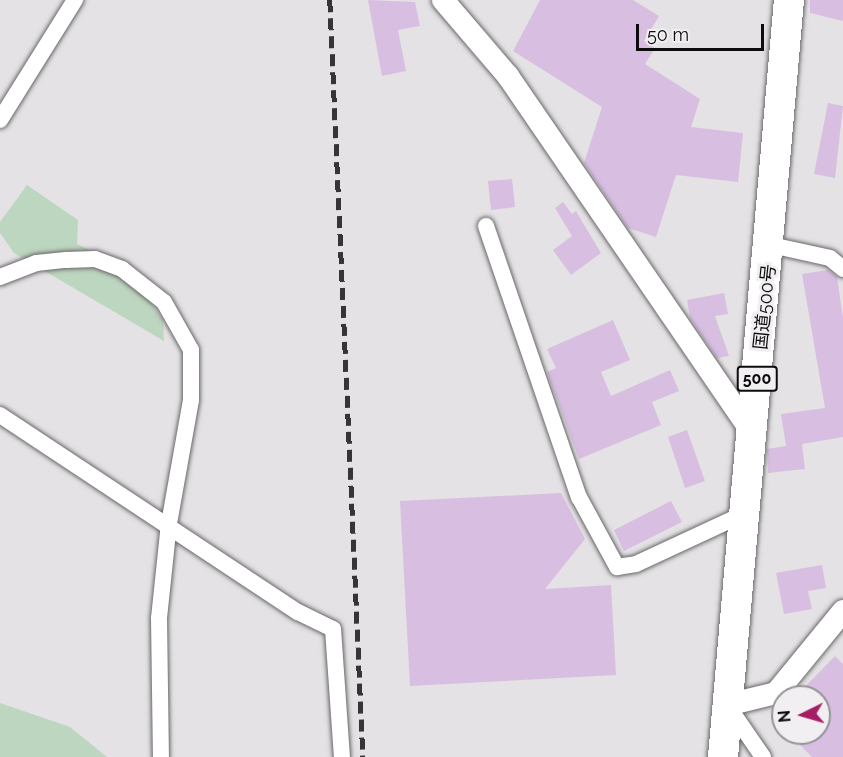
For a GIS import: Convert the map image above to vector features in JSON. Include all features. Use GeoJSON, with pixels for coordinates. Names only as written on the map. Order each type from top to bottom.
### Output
{"type":"FeatureCollection","features":[{"type":"Feature","properties":{"kind":"highway","name":"国道500号"},"geometry":{"type":"LineString","coordinates":[[723,757],[771,244],[789,0]]}},
{"type":"Feature","properties":{"kind":"street"},"geometry":{"type":"LineString","coordinates":[[0,120],[75,0]]}},
{"type":"Feature","properties":{"kind":"street"},"geometry":{"type":"LineString","coordinates":[[443,0],[508,76],[752,433]]}},
{"type":"Feature","properties":{"kind":"street"},"geometry":{"type":"LineString","coordinates":[[486,226],[579,497],[617,567],[636,564],[746,513]]}},
{"type":"Feature","properties":{"kind":"street"},"geometry":{"type":"LineString","coordinates":[[771,244],[830,258],[843,269]]}},
{"type":"Feature","properties":{"kind":"street"},"geometry":{"type":"LineString","coordinates":[[0,277],[36,263],[95,260],[146,284],[180,324],[193,373],[169,523],[156,664],[161,757]]}},
{"type":"Feature","properties":{"kind":"street"},"geometry":{"type":"LineString","coordinates":[[0,415],[169,523],[298,612],[333,629],[342,757]]}},
{"type":"Feature","properties":{"kind":"street"},"geometry":{"type":"LineString","coordinates":[[763,757],[727,705],[776,693],[843,611]]}},
{"type":"Feature","properties":{"kind":"green space"},"geometry":{"type":"Polygon","coordinates":[[[27,185],[78,220],[77,244],[103,256],[148,298],[163,320],[164,341],[14,253],[0,233],[0,222],[27,185]]]}},
{"type":"Feature","properties":{"kind":"green space"},"geometry":{"type":"Polygon","coordinates":[[[0,703],[70,727],[107,757],[0,757],[0,703]]]}},
{"type":"Feature","properties":{"kind":"building"},"geometry":{"type":"Polygon","coordinates":[[[368,0],[415,2],[420,26],[398,30],[406,71],[382,76],[368,0]]]}},
{"type":"Feature","properties":{"kind":"building"},"geometry":{"type":"Polygon","coordinates":[[[540,0],[633,0],[659,16],[644,41],[655,48],[645,64],[700,99],[691,127],[743,133],[738,182],[676,175],[656,237],[628,228],[584,163],[602,107],[513,51],[540,0]]]}},
{"type":"Feature","properties":{"kind":"building"},"geometry":{"type":"Polygon","coordinates":[[[810,0],[843,0],[843,21],[810,13],[810,0]]]}},
{"type":"Feature","properties":{"kind":"building"},"geometry":{"type":"Polygon","coordinates":[[[828,103],[843,106],[835,178],[814,174],[828,103]]]}},
{"type":"Feature","properties":{"kind":"building"},"geometry":{"type":"Polygon","coordinates":[[[512,179],[515,207],[491,210],[488,181],[512,179]]]}},
{"type":"Feature","properties":{"kind":"building"},"geometry":{"type":"Polygon","coordinates":[[[563,202],[572,214],[576,211],[601,253],[571,275],[553,250],[572,236],[555,208],[563,202]]]}},
{"type":"Feature","properties":{"kind":"building"},"geometry":{"type":"Polygon","coordinates":[[[828,270],[837,277],[843,318],[843,437],[802,444],[805,469],[768,473],[767,449],[786,446],[781,414],[825,408],[802,274],[828,270]]]}},
{"type":"Feature","properties":{"kind":"building"},"geometry":{"type":"Polygon","coordinates":[[[724,293],[728,314],[715,316],[729,356],[717,358],[690,318],[687,300],[724,293]]]}},
{"type":"Feature","properties":{"kind":"building"},"geometry":{"type":"Polygon","coordinates":[[[613,320],[630,360],[601,372],[611,396],[670,370],[679,391],[652,402],[661,425],[579,459],[547,372],[556,368],[547,349],[613,320]]]}},
{"type":"Feature","properties":{"kind":"building"},"geometry":{"type":"Polygon","coordinates":[[[687,430],[705,481],[685,488],[668,437],[687,430]]]}},
{"type":"Feature","properties":{"kind":"building"},"geometry":{"type":"Polygon","coordinates":[[[561,493],[585,539],[545,589],[611,585],[616,675],[410,686],[400,501],[561,493]]]}},
{"type":"Feature","properties":{"kind":"building"},"geometry":{"type":"Polygon","coordinates":[[[671,501],[682,522],[624,551],[614,530],[671,501]]]}},
{"type":"Feature","properties":{"kind":"building"},"geometry":{"type":"Polygon","coordinates":[[[822,565],[826,588],[808,591],[812,609],[784,614],[776,573],[822,565]]]}},
{"type":"Feature","properties":{"kind":"building"},"geometry":{"type":"Polygon","coordinates":[[[835,656],[843,664],[843,757],[812,757],[800,745],[831,745],[831,685],[807,685],[835,656]]]}},
{"type":"Feature","properties":{"kind":"railway"},"geometry":{"type":"LineString","coordinates":[[330,0],[363,757]]}}]}
